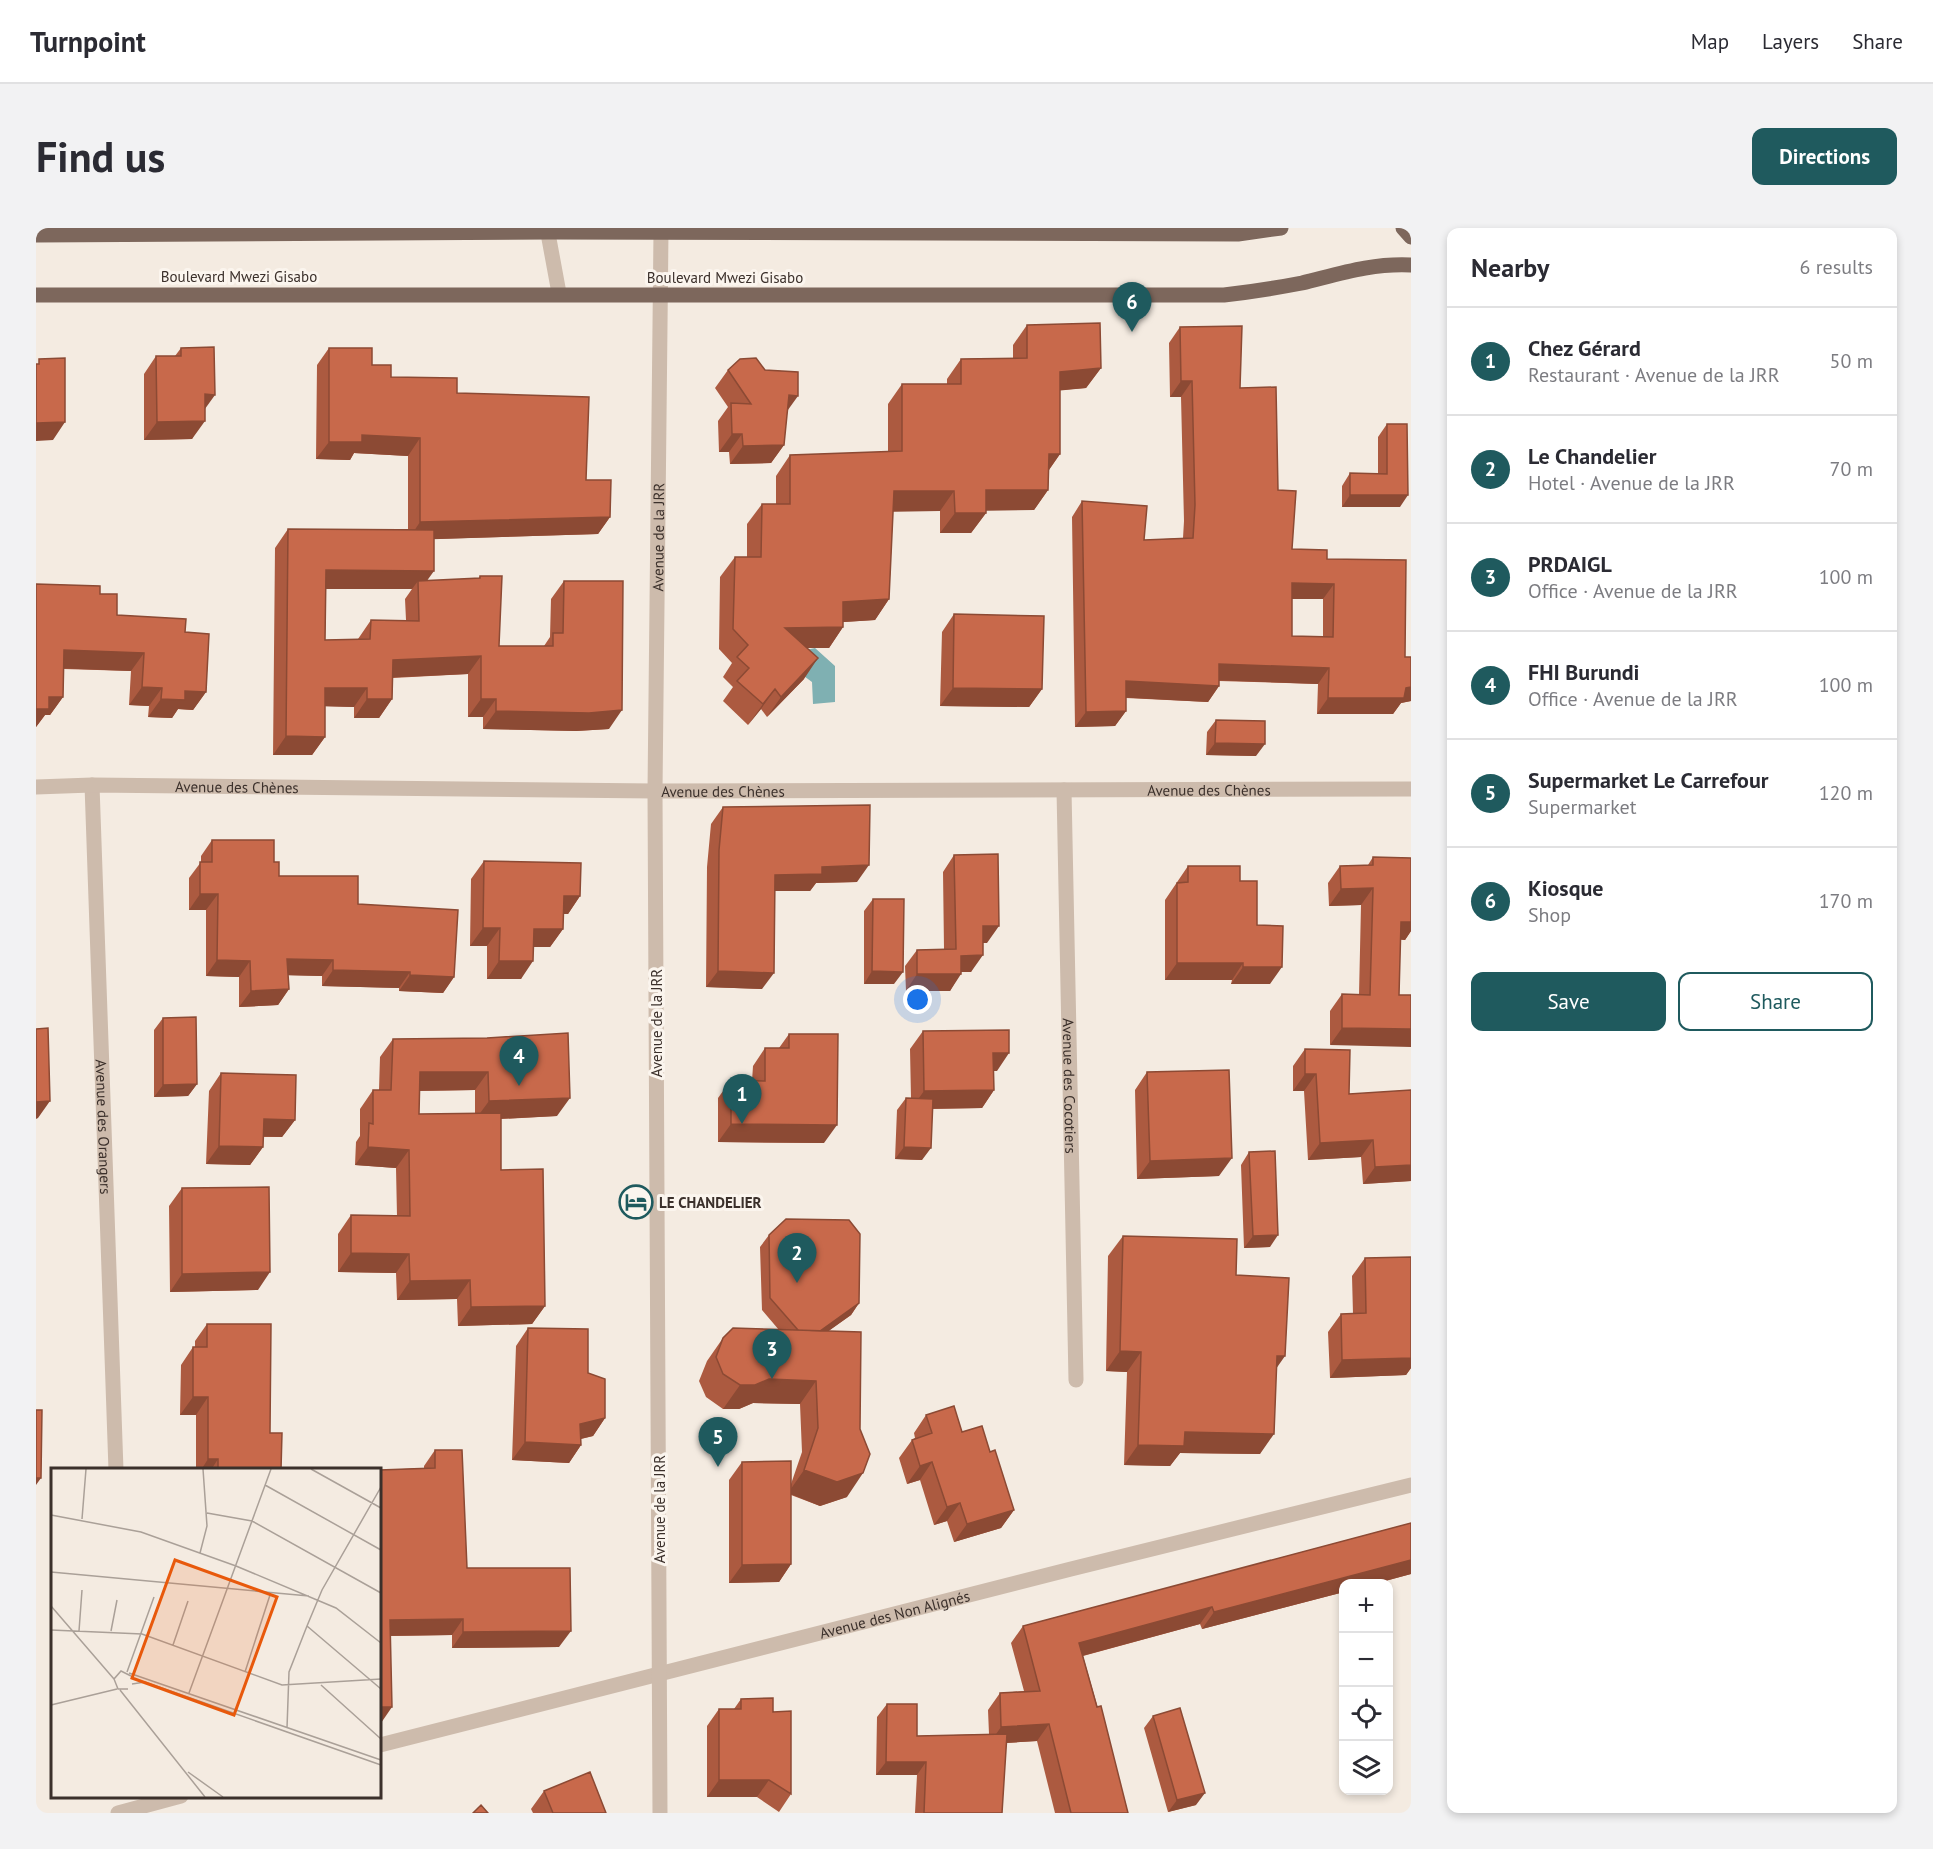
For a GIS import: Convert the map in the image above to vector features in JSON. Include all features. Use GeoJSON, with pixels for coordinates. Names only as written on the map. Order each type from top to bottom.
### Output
{"type":"FeatureCollection","features":[{"type":"Feature","properties":{"kind":"main road"},"geometry":{"type":"LineString","coordinates":[[36,235],[548,230],[1238,234],[1281,228]]}},
{"type":"Feature","properties":{"kind":"main road"},"geometry":{"type":"LineString","coordinates":[[1403,228],[1411,237]]}},
{"type":"Feature","properties":{"kind":"main road","name":"Boulevard Mwezi Gisabo"},"geometry":{"type":"LineString","coordinates":[[36,295],[559,293],[661,296],[1224,295],[1265,290],[1355,268],[1411,265]]}},
{"type":"Feature","properties":{"kind":"street"},"geometry":{"type":"LineString","coordinates":[[548,230],[559,293]]}},
{"type":"Feature","properties":{"kind":"street","name":"Avenue de la JRR"},"geometry":{"type":"LineString","coordinates":[[660,1813],[655,790],[661,232]]}},
{"type":"Feature","properties":{"kind":"street","name":"Avenue des Chènes"},"geometry":{"type":"LineString","coordinates":[[36,787],[92,785],[655,790],[1411,789]]}},
{"type":"Feature","properties":{"kind":"street","name":"Avenue des Orangers"},"geometry":{"type":"LineString","coordinates":[[92,785],[116,1468]]}},
{"type":"Feature","properties":{"kind":"street","name":"Avenue des Cocotiers"},"geometry":{"type":"LineString","coordinates":[[1064,790],[1076,1380]]}},
{"type":"Feature","properties":{"kind":"street","name":"Avenue des Non Alignés"},"geometry":{"type":"LineString","coordinates":[[381,1745],[1411,1485]]}},
{"type":"Feature","properties":{"kind":"street"},"geometry":{"type":"LineString","coordinates":[[124,1807],[175,1798]]}},
{"type":"Feature","properties":{"kind":"water"},"geometry":{"type":"Polygon","coordinates":[[[815,648],[835,666],[835,702],[813,704],[812,682],[789,665],[801,651],[815,648]]]}},
{"type":"Feature","properties":{"kind":"building"},"geometry":{"type":"Polygon","coordinates":[[[1100,323],[1101,368],[1060,372],[1060,454],[1049,454],[1048,490],[986,490],[986,513],[955,513],[954,491],[894,491],[889,599],[843,602],[843,627],[785,628],[818,658],[781,697],[775,689],[763,704],[737,681],[749,668],[737,657],[748,645],[733,629],[735,557],[761,557],[762,504],[790,504],[790,455],[902,451],[902,384],[961,384],[961,359],[1027,358],[1027,325],[1100,323]]]}},
{"type":"Feature","properties":{"kind":"building"},"geometry":{"type":"Polygon","coordinates":[[[1242,326],[1240,388],[1276,387],[1278,490],[1296,491],[1292,549],[1327,550],[1327,559],[1406,560],[1405,657],[1411,657],[1411,687],[1406,688],[1404,698],[1328,698],[1329,668],[1219,664],[1219,686],[1126,681],[1126,711],[1086,712],[1082,501],[1147,506],[1144,540],[1193,538],[1195,505],[1192,381],[1181,381],[1180,327],[1242,326]],[[1292,583],[1292,636],[1333,637],[1334,584],[1292,583]]]}},
{"type":"Feature","properties":{"kind":"building"},"geometry":{"type":"Polygon","coordinates":[[[214,347],[215,395],[205,394],[205,421],[157,422],[156,356],[181,356],[181,348],[214,347]]]}},
{"type":"Feature","properties":{"kind":"building"},"geometry":{"type":"Polygon","coordinates":[[[329,348],[372,348],[372,365],[391,365],[391,377],[457,378],[457,393],[589,397],[586,480],[611,480],[610,517],[420,522],[420,438],[362,435],[362,442],[329,442],[329,348]]]}},
{"type":"Feature","properties":{"kind":"building"},"geometry":{"type":"Polygon","coordinates":[[[65,358],[65,422],[36,423],[36,364],[39,364],[39,359],[65,358]]]}},
{"type":"Feature","properties":{"kind":"building"},"geometry":{"type":"Polygon","coordinates":[[[756,358],[765,370],[798,372],[798,396],[789,395],[784,445],[743,446],[742,434],[732,434],[731,403],[751,404],[728,370],[740,359],[756,358]]]}},
{"type":"Feature","properties":{"kind":"building"},"geometry":{"type":"Polygon","coordinates":[[[1387,424],[1407,424],[1408,495],[1350,495],[1350,473],[1387,474],[1387,424]]]}},
{"type":"Feature","properties":{"kind":"building"},"geometry":{"type":"Polygon","coordinates":[[[288,529],[434,530],[434,571],[326,570],[325,640],[370,639],[371,620],[419,621],[418,581],[502,576],[499,646],[553,646],[553,633],[563,633],[564,581],[623,581],[622,710],[589,713],[496,711],[496,699],[481,699],[481,656],[393,660],[392,699],[367,699],[367,688],[325,688],[325,737],[286,736],[288,529]]]}},
{"type":"Feature","properties":{"kind":"building"},"geometry":{"type":"Polygon","coordinates":[[[36,584],[100,586],[100,594],[117,594],[117,615],[186,619],[185,632],[209,634],[206,692],[185,691],[185,700],[161,699],[162,688],[142,687],[144,653],[64,650],[63,697],[49,697],[49,709],[36,709],[36,584]]]}},
{"type":"Feature","properties":{"kind":"building"},"geometry":{"type":"Polygon","coordinates":[[[954,614],[1044,616],[1042,689],[953,688],[954,614]]]}},
{"type":"Feature","properties":{"kind":"building"},"geometry":{"type":"Polygon","coordinates":[[[1216,720],[1265,721],[1265,744],[1215,743],[1216,720]]]}},
{"type":"Feature","properties":{"kind":"building"},"geometry":{"type":"Polygon","coordinates":[[[870,805],[869,865],[822,867],[822,874],[775,875],[774,973],[718,971],[719,850],[723,807],[870,805]]]}},
{"type":"Feature","properties":{"kind":"building"},"geometry":{"type":"Polygon","coordinates":[[[212,840],[274,840],[274,862],[279,862],[279,876],[358,876],[358,904],[458,910],[454,977],[410,975],[410,972],[333,970],[333,960],[287,959],[289,989],[251,991],[250,961],[217,960],[218,894],[200,894],[200,862],[212,862],[212,840]]]}},
{"type":"Feature","properties":{"kind":"building"},"geometry":{"type":"Polygon","coordinates":[[[998,854],[999,926],[983,926],[983,955],[961,956],[961,974],[917,974],[917,950],[956,949],[954,855],[998,854]]]}},
{"type":"Feature","properties":{"kind":"building"},"geometry":{"type":"Polygon","coordinates":[[[1373,857],[1411,858],[1411,922],[1401,922],[1399,995],[1411,995],[1411,1029],[1342,1028],[1342,994],[1370,995],[1373,888],[1341,889],[1340,866],[1373,865],[1373,857]]]}},
{"type":"Feature","properties":{"kind":"building"},"geometry":{"type":"Polygon","coordinates":[[[484,861],[581,863],[580,896],[564,896],[563,929],[534,929],[533,961],[499,961],[500,928],[483,928],[484,861]]]}},
{"type":"Feature","properties":{"kind":"building"},"geometry":{"type":"Polygon","coordinates":[[[1188,866],[1240,866],[1240,881],[1257,881],[1257,925],[1283,926],[1282,967],[1243,967],[1243,963],[1177,963],[1177,883],[1188,882],[1188,866]]]}},
{"type":"Feature","properties":{"kind":"building"},"geometry":{"type":"Polygon","coordinates":[[[873,899],[904,899],[903,972],[872,971],[873,899]]]}},
{"type":"Feature","properties":{"kind":"building"},"geometry":{"type":"Polygon","coordinates":[[[196,1017],[197,1084],[163,1085],[163,1018],[196,1017]]]}},
{"type":"Feature","properties":{"kind":"building"},"geometry":{"type":"Polygon","coordinates":[[[48,1028],[50,1101],[36,1102],[36,1029],[48,1028]]]}},
{"type":"Feature","properties":{"kind":"building"},"geometry":{"type":"Polygon","coordinates":[[[1009,1030],[1009,1053],[993,1053],[994,1090],[924,1091],[923,1031],[1009,1030]]]}},
{"type":"Feature","properties":{"kind":"building"},"geometry":{"type":"Polygon","coordinates":[[[568,1033],[570,1098],[489,1101],[488,1072],[420,1072],[419,1114],[501,1113],[501,1170],[543,1169],[545,1306],[471,1307],[470,1280],[410,1281],[409,1254],[351,1253],[351,1215],[410,1216],[409,1150],[368,1147],[369,1123],[373,1124],[373,1090],[391,1090],[393,1039],[487,1038],[568,1033]]]}},
{"type":"Feature","properties":{"kind":"building"},"geometry":{"type":"Polygon","coordinates":[[[789,1034],[838,1034],[837,1125],[731,1124],[731,1080],[765,1081],[765,1048],[789,1048],[789,1034]]]}},
{"type":"Feature","properties":{"kind":"building"},"geometry":{"type":"Polygon","coordinates":[[[1305,1049],[1350,1050],[1349,1094],[1411,1090],[1411,1165],[1375,1167],[1373,1140],[1320,1143],[1316,1074],[1305,1074],[1305,1049]]]}},
{"type":"Feature","properties":{"kind":"building"},"geometry":{"type":"Polygon","coordinates":[[[1229,1070],[1232,1158],[1150,1161],[1147,1072],[1229,1070]]]}},
{"type":"Feature","properties":{"kind":"building"},"geometry":{"type":"Polygon","coordinates":[[[221,1073],[296,1075],[295,1120],[264,1119],[263,1147],[219,1146],[221,1073]]]}},
{"type":"Feature","properties":{"kind":"building"},"geometry":{"type":"Polygon","coordinates":[[[906,1098],[933,1099],[931,1148],[904,1147],[906,1098]]]}},
{"type":"Feature","properties":{"kind":"building"},"geometry":{"type":"Polygon","coordinates":[[[1275,1151],[1278,1235],[1253,1236],[1249,1152],[1275,1151]]]}},
{"type":"Feature","properties":{"kind":"building"},"geometry":{"type":"Polygon","coordinates":[[[269,1187],[270,1272],[182,1274],[182,1188],[269,1187]]]}},
{"type":"Feature","properties":{"kind":"building"},"geometry":{"type":"Polygon","coordinates":[[[786,1219],[849,1220],[860,1234],[859,1303],[820,1331],[798,1330],[770,1298],[769,1235],[786,1219]]]}},
{"type":"Feature","properties":{"kind":"building"},"geometry":{"type":"Polygon","coordinates":[[[1123,1236],[1237,1239],[1236,1275],[1289,1278],[1285,1356],[1277,1356],[1274,1434],[1185,1432],[1184,1446],[1138,1445],[1141,1352],[1120,1351],[1123,1236]]]}},
{"type":"Feature","properties":{"kind":"building"},"geometry":{"type":"Polygon","coordinates":[[[1411,1257],[1411,1358],[1342,1360],[1341,1314],[1366,1313],[1365,1258],[1411,1257]]]}},
{"type":"Feature","properties":{"kind":"building"},"geometry":{"type":"Polygon","coordinates":[[[207,1324],[271,1324],[270,1433],[282,1433],[281,1468],[218,1468],[218,1459],[208,1459],[208,1397],[193,1397],[193,1347],[207,1347],[207,1324]]]}},
{"type":"Feature","properties":{"kind":"building"},"geometry":{"type":"Polygon","coordinates":[[[528,1328],[588,1329],[588,1373],[605,1379],[605,1418],[580,1424],[581,1445],[525,1442],[528,1328]]]}},
{"type":"Feature","properties":{"kind":"building"},"geometry":{"type":"Polygon","coordinates":[[[733,1328],[861,1332],[860,1429],[870,1454],[863,1473],[837,1482],[804,1470],[818,1428],[816,1381],[769,1379],[755,1385],[740,1385],[723,1374],[716,1357],[723,1338],[733,1328]]]}},
{"type":"Feature","properties":{"kind":"building"},"geometry":{"type":"Polygon","coordinates":[[[954,1406],[962,1432],[982,1426],[990,1452],[995,1450],[1014,1510],[967,1524],[960,1503],[947,1507],[932,1462],[920,1466],[912,1440],[932,1433],[926,1415],[954,1406]]]}},
{"type":"Feature","properties":{"kind":"building"},"geometry":{"type":"Polygon","coordinates":[[[36,1410],[42,1410],[41,1478],[36,1478],[36,1410]]]}},
{"type":"Feature","properties":{"kind":"building"},"geometry":{"type":"Polygon","coordinates":[[[435,1450],[462,1450],[467,1568],[570,1568],[571,1631],[463,1632],[463,1619],[390,1620],[392,1707],[381,1707],[381,1470],[435,1468],[435,1450]]]}},
{"type":"Feature","properties":{"kind":"building"},"geometry":{"type":"Polygon","coordinates":[[[791,1461],[791,1564],[742,1565],[742,1462],[791,1461]]]}},
{"type":"Feature","properties":{"kind":"building"},"geometry":{"type":"Polygon","coordinates":[[[1411,1523],[1411,1560],[1214,1612],[1212,1607],[1079,1643],[1097,1707],[1101,1706],[1128,1813],[1071,1813],[1049,1724],[1001,1727],[1000,1693],[1040,1691],[1023,1626],[1411,1523]]]}},
{"type":"Feature","properties":{"kind":"building"},"geometry":{"type":"Polygon","coordinates":[[[773,1698],[773,1712],[791,1711],[791,1794],[769,1780],[719,1780],[719,1709],[741,1709],[741,1699],[773,1698]]]}},
{"type":"Feature","properties":{"kind":"building"},"geometry":{"type":"Polygon","coordinates":[[[887,1704],[917,1704],[917,1736],[1007,1734],[1002,1813],[924,1813],[926,1762],[886,1762],[887,1704]]]}},
{"type":"Feature","properties":{"kind":"building"},"geometry":{"type":"Polygon","coordinates":[[[1180,1708],[1205,1793],[1177,1800],[1153,1716],[1180,1708]]]}},
{"type":"Feature","properties":{"kind":"building"},"geometry":{"type":"Polygon","coordinates":[[[590,1772],[606,1813],[553,1813],[544,1791],[590,1772]]]}},
{"type":"Feature","properties":{"kind":"building"},"geometry":{"type":"Polygon","coordinates":[[[481,1805],[488,1813],[473,1813],[481,1805]]]}},
{"type":"Feature","properties":{"kind":"place","name":"Kiosque"},"geometry":{"type":"Point","coordinates":[1132,332]}},
{"type":"Feature","properties":{"kind":"place","name":"FHI Burundi"},"geometry":{"type":"Point","coordinates":[519,1086]}},
{"type":"Feature","properties":{"kind":"place","name":"Chez Gérard"},"geometry":{"type":"Point","coordinates":[742,1124]}},
{"type":"Feature","properties":{"kind":"place","name":"LE CHANDELIER"},"geometry":{"type":"Point","coordinates":[636,1202]}},
{"type":"Feature","properties":{"kind":"place","name":"Le Chandelier"},"geometry":{"type":"Point","coordinates":[797,1283]}},
{"type":"Feature","properties":{"kind":"place","name":"PRDAIGL"},"geometry":{"type":"Point","coordinates":[772,1379]}},
{"type":"Feature","properties":{"kind":"place","name":"Supermarket Le Carrefour"},"geometry":{"type":"Point","coordinates":[718,1467]}}]}
